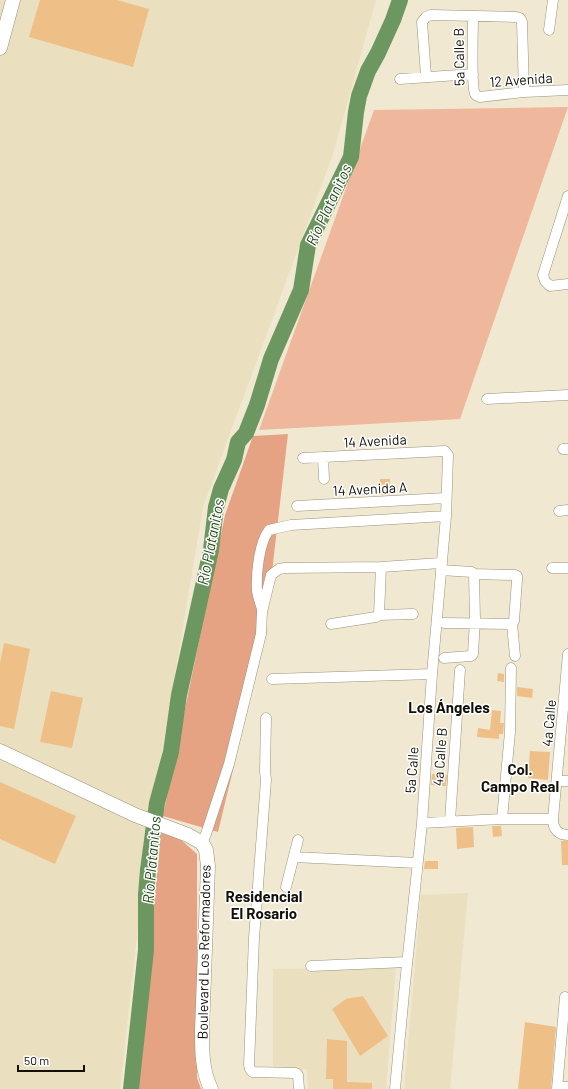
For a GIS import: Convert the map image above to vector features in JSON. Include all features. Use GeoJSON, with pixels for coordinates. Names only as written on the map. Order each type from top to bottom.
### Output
{"type":"FeatureCollection","features":[{"type":"Feature","properties":{"kind":"main road"},"geometry":{"type":"LineString","coordinates":[[0,48],[13,0]]}},
{"type":"Feature","properties":{"kind":"main road"},"geometry":{"type":"LineString","coordinates":[[0,751],[135,815],[188,835],[202,843]]}},
{"type":"Feature","properties":{"kind":"main road","name":"Boulevard Los Reformadores"},"geometry":{"type":"LineString","coordinates":[[202,843],[206,850],[208,866],[202,1058],[207,1080],[211,1089]]}},
{"type":"Feature","properties":{"kind":"street"},"geometry":{"type":"LineString","coordinates":[[549,30],[553,0]]}},
{"type":"Feature","properties":{"kind":"street"},"geometry":{"type":"LineString","coordinates":[[426,76],[422,22],[426,17],[431,15],[473,17],[516,16],[520,18],[522,22],[524,92]]}},
{"type":"Feature","properties":{"kind":"street","name":"5a Calle B"},"geometry":{"type":"LineString","coordinates":[[473,17],[473,74],[474,93],[476,96]]}},
{"type":"Feature","properties":{"kind":"street"},"geometry":{"type":"LineString","coordinates":[[400,79],[426,76],[473,74]]}},
{"type":"Feature","properties":{"kind":"street","name":"12 Avenida"},"geometry":{"type":"LineString","coordinates":[[476,96],[568,90]]}},
{"type":"Feature","properties":{"kind":"street"},"geometry":{"type":"LineString","coordinates":[[568,196],[543,275],[545,281],[550,286],[568,284]]}},
{"type":"Feature","properties":{"kind":"street"},"geometry":{"type":"LineString","coordinates":[[486,399],[568,395]]}},
{"type":"Feature","properties":{"kind":"street","name":"14 Avenida"},"geometry":{"type":"LineString","coordinates":[[303,458],[445,451],[447,453]]}},
{"type":"Feature","properties":{"kind":"street","name":"5a Calle"},"geometry":{"type":"LineString","coordinates":[[395,1089],[422,823],[432,674],[446,516],[447,453]]}},
{"type":"Feature","properties":{"kind":"street"},"geometry":{"type":"LineString","coordinates":[[323,457],[324,479]]}},
{"type":"Feature","properties":{"kind":"street","name":"14 Avenida A"},"geometry":{"type":"LineString","coordinates":[[297,506],[446,498]]}},
{"type":"Feature","properties":{"kind":"street"},"geometry":{"type":"LineString","coordinates":[[262,612],[257,591],[258,565],[264,536],[269,530],[291,525],[446,516]]}},
{"type":"Feature","properties":{"kind":"street"},"geometry":{"type":"LineString","coordinates":[[202,843],[229,764],[261,634],[262,612],[271,575],[279,569],[441,566],[472,572],[474,574],[515,575],[517,576],[514,621],[512,624],[515,656]]}},
{"type":"Feature","properties":{"kind":"street"},"geometry":{"type":"LineString","coordinates":[[379,615],[381,567]]}},
{"type":"Feature","properties":{"kind":"street"},"geometry":{"type":"LineString","coordinates":[[552,568],[568,568]]}},
{"type":"Feature","properties":{"kind":"street"},"geometry":{"type":"LineString","coordinates":[[444,658],[471,656],[473,654],[475,623],[474,574]]}},
{"type":"Feature","properties":{"kind":"street"},"geometry":{"type":"LineString","coordinates":[[331,624],[376,617],[379,615],[413,614]]}},
{"type":"Feature","properties":{"kind":"street"},"geometry":{"type":"LineString","coordinates":[[444,623],[512,624]]}},
{"type":"Feature","properties":{"kind":"street","name":"4a Calle"},"geometry":{"type":"LineString","coordinates":[[553,819],[565,729],[568,654]]}},
{"type":"Feature","properties":{"kind":"street"},"geometry":{"type":"LineString","coordinates":[[502,819],[510,732],[512,668]]}},
{"type":"Feature","properties":{"kind":"street","name":"4a Calle B"},"geometry":{"type":"LineString","coordinates":[[450,821],[460,670]]}},
{"type":"Feature","properties":{"kind":"street"},"geometry":{"type":"LineString","coordinates":[[272,679],[432,674]]}},
{"type":"Feature","properties":{"kind":"street"},"geometry":{"type":"LineString","coordinates":[[266,718],[266,780],[254,938],[249,1065],[252,1072],[296,1073],[298,1075],[299,1089]]}},
{"type":"Feature","properties":{"kind":"street"},"geometry":{"type":"LineString","coordinates":[[557,781],[568,781]]}},
{"type":"Feature","properties":{"kind":"street"},"geometry":{"type":"LineString","coordinates":[[422,823],[502,819],[553,819],[553,825],[558,833],[568,835]]}},
{"type":"Feature","properties":{"kind":"street"},"geometry":{"type":"LineString","coordinates":[[286,887],[298,840]]}},
{"type":"Feature","properties":{"kind":"street"},"geometry":{"type":"LineString","coordinates":[[294,857],[417,863]]}},
{"type":"Feature","properties":{"kind":"street"},"geometry":{"type":"LineString","coordinates":[[311,966],[407,962]]}},
{"type":"Feature","properties":{"kind":"street"},"geometry":{"type":"LineString","coordinates":[[561,1088],[565,997]]}},
{"type":"Feature","properties":{"kind":"shaded area"},"geometry":{"type":"Polygon","coordinates":[[[0,0],[376,0],[333,154],[203,507],[149,829],[120,1089],[0,1089],[0,0]]]}},
{"type":"Feature","properties":{"kind":"shaded area"},"geometry":{"type":"Polygon","coordinates":[[[568,107],[460,419],[259,430],[374,110],[568,107]]]}},
{"type":"Feature","properties":{"kind":"shaded area"},"geometry":{"type":"Polygon","coordinates":[[[288,434],[264,641],[218,832],[163,816],[225,515],[253,436],[288,434]]]}},
{"type":"Feature","properties":{"kind":"shaded area"},"geometry":{"type":"Polygon","coordinates":[[[161,833],[180,839],[197,854],[197,1078],[201,1089],[136,1089],[161,833]]]}},
{"type":"Feature","properties":{"kind":"shaded area"},"geometry":{"type":"Polygon","coordinates":[[[468,893],[450,1089],[404,1089],[421,895],[468,893]]]}},
{"type":"Feature","properties":{"kind":"shaded area"},"geometry":{"type":"Polygon","coordinates":[[[396,967],[386,1089],[308,1089],[307,1069],[273,1072],[273,969],[396,967]]]}},
{"type":"Feature","properties":{"kind":"building"},"geometry":{"type":"Polygon","coordinates":[[[40,0],[117,0],[149,9],[133,67],[29,37],[40,0]]]}},
{"type":"Feature","properties":{"kind":"building"},"geometry":{"type":"Polygon","coordinates":[[[380,479],[390,479],[389,495],[380,495],[380,479]]]}},
{"type":"Feature","properties":{"kind":"building"},"geometry":{"type":"Polygon","coordinates":[[[4,643],[30,649],[14,729],[0,726],[0,663],[4,643]]]}},
{"type":"Feature","properties":{"kind":"building"},"geometry":{"type":"Polygon","coordinates":[[[498,673],[504,674],[504,682],[497,681],[498,673]]]}},
{"type":"Feature","properties":{"kind":"building"},"geometry":{"type":"Polygon","coordinates":[[[517,687],[533,689],[532,698],[517,696],[517,687]]]}},
{"type":"Feature","properties":{"kind":"building"},"geometry":{"type":"Polygon","coordinates":[[[51,691],[83,698],[72,748],[40,742],[51,691]]]}},
{"type":"Feature","properties":{"kind":"building"},"geometry":{"type":"Polygon","coordinates":[[[492,710],[501,711],[500,723],[504,723],[503,734],[499,734],[499,739],[477,737],[478,728],[490,730],[492,710]]]}},
{"type":"Feature","properties":{"kind":"building"},"geometry":{"type":"Polygon","coordinates":[[[530,751],[550,752],[548,780],[528,778],[530,751]]]}},
{"type":"Feature","properties":{"kind":"building"},"geometry":{"type":"Polygon","coordinates":[[[432,774],[447,775],[446,786],[431,785],[432,774]]]}},
{"type":"Feature","properties":{"kind":"building"},"geometry":{"type":"Polygon","coordinates":[[[0,782],[76,816],[55,864],[0,839],[0,782]]]}},
{"type":"Feature","properties":{"kind":"building"},"geometry":{"type":"Polygon","coordinates":[[[492,826],[501,826],[502,836],[493,837],[492,826]]]}},
{"type":"Feature","properties":{"kind":"building"},"geometry":{"type":"Polygon","coordinates":[[[473,827],[474,847],[457,849],[456,828],[473,827]]]}},
{"type":"Feature","properties":{"kind":"building"},"geometry":{"type":"Polygon","coordinates":[[[561,841],[568,841],[568,865],[562,865],[561,841]]]}},
{"type":"Feature","properties":{"kind":"building"},"geometry":{"type":"Polygon","coordinates":[[[425,861],[438,861],[438,869],[424,869],[425,861]]]}},
{"type":"Feature","properties":{"kind":"building"},"geometry":{"type":"Polygon","coordinates":[[[363,996],[388,1036],[360,1056],[332,1009],[346,999],[363,996]]]}},
{"type":"Feature","properties":{"kind":"building"},"geometry":{"type":"Polygon","coordinates":[[[525,1022],[556,1027],[551,1089],[518,1089],[525,1022]]]}},
{"type":"Feature","properties":{"kind":"building"},"geometry":{"type":"Polygon","coordinates":[[[327,1039],[347,1041],[347,1082],[372,1083],[372,1089],[333,1089],[333,1079],[326,1079],[327,1039]]]}},
{"type":"Feature","properties":{"kind":"waterway","name":"Río Platanitos"},"geometry":{"type":"LineString","coordinates":[[131,1089],[146,950],[146,895],[148,870],[157,803],[171,752],[179,695],[211,550],[216,507],[221,489],[234,460],[238,442],[246,433],[257,405],[271,359],[301,290],[308,245],[351,157],[359,96],[368,71],[393,20],[400,0]]}},
{"type":"Feature","properties":{"kind":"district","name":"Los Ángeles"},"geometry":{"type":"Point","coordinates":[449,708]}},
{"type":"Feature","properties":{"kind":"district","name":"Col. Campo Real"},"geometry":{"type":"Point","coordinates":[520,778]}},
{"type":"Feature","properties":{"kind":"district","name":"Residencial El Rosario"},"geometry":{"type":"Point","coordinates":[264,906]}}]}
